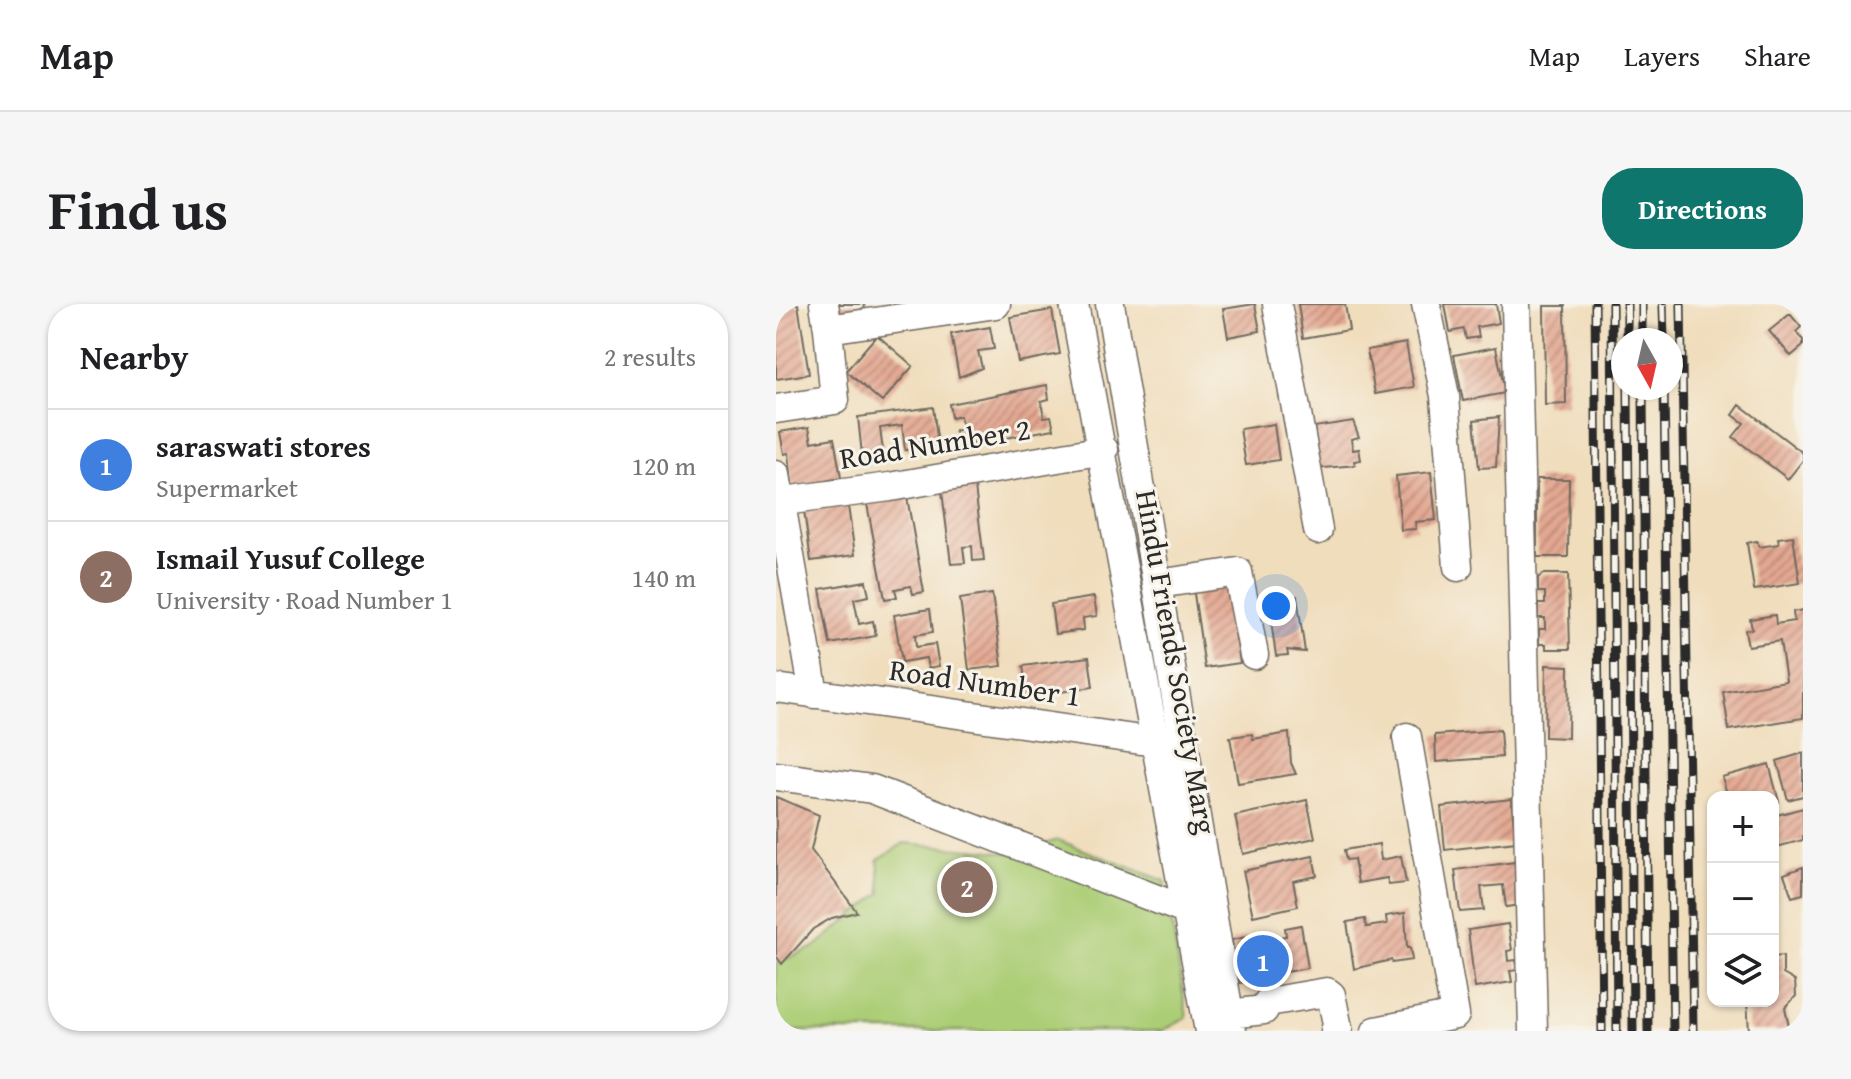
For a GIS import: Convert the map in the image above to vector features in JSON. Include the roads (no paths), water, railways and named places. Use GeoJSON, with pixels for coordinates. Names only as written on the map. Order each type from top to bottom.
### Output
{"type":"FeatureCollection","features":[{"type":"Feature","properties":{"kind":"street"},"geometry":{"type":"LineString","coordinates":[[776,409],[835,400],[826,316],[996,304]]}},
{"type":"Feature","properties":{"kind":"street","name":"Hindu Friends Society Marg"},"geometry":{"type":"LineString","coordinates":[[1074,304],[1104,450],[1185,910],[1223,1025]]}},
{"type":"Feature","properties":{"kind":"street","name":"Hindu Friends Society Marg"},"geometry":{"type":"LineString","coordinates":[[1110,304],[1183,735],[1223,1025]]}},
{"type":"Feature","properties":{"kind":"street"},"geometry":{"type":"LineString","coordinates":[[1277,304],[1318,530]]}},
{"type":"Feature","properties":{"kind":"street"},"geometry":{"type":"LineString","coordinates":[[1426,304],[1445,396],[1458,567]]}},
{"type":"Feature","properties":{"kind":"street"},"geometry":{"type":"LineString","coordinates":[[1516,304],[1533,1031]]}},
{"type":"Feature","properties":{"kind":"street","name":"Road Number 2"},"geometry":{"type":"LineString","coordinates":[[778,493],[890,487],[1104,450]]}},
{"type":"Feature","properties":{"kind":"street"},"geometry":{"type":"LineString","coordinates":[[778,493],[814,694]]}},
{"type":"Feature","properties":{"kind":"street"},"geometry":{"type":"LineString","coordinates":[[1158,584],[1238,572],[1254,655]]}},
{"type":"Feature","properties":{"kind":"street","name":"Road Number 1"},"geometry":{"type":"LineString","coordinates":[[776,688],[1155,742],[1183,735]]}},
{"type":"Feature","properties":{"kind":"street"},"geometry":{"type":"LineString","coordinates":[[1376,1031],[1455,1015],[1407,737]]}},
{"type":"Feature","properties":{"kind":"street"},"geometry":{"type":"LineString","coordinates":[[776,776],[872,789],[1185,910]]}},
{"type":"Feature","properties":{"kind":"street"},"geometry":{"type":"LineString","coordinates":[[1223,1025],[1266,1020],[1268,1002],[1327,992],[1331,995],[1335,1031]]}},
{"type":"Feature","properties":{"kind":"railway"},"geometry":{"type":"LineString","coordinates":[[1595,304],[1602,1031]]}},
{"type":"Feature","properties":{"kind":"railway"},"geometry":{"type":"LineString","coordinates":[[1612,304],[1617,1031]]}},
{"type":"Feature","properties":{"kind":"railway"},"geometry":{"type":"LineString","coordinates":[[1627,304],[1627,328]]}},
{"type":"Feature","properties":{"kind":"railway"},"geometry":{"type":"LineString","coordinates":[[1642,304],[1642,328]]}},
{"type":"Feature","properties":{"kind":"railway"},"geometry":{"type":"LineString","coordinates":[[1663,304],[1664,328]]}},
{"type":"Feature","properties":{"kind":"railway"},"geometry":{"type":"LineString","coordinates":[[1681,304],[1693,1031]]}},
{"type":"Feature","properties":{"kind":"railway"},"geometry":{"type":"LineString","coordinates":[[1628,400],[1633,1031]]}},
{"type":"Feature","properties":{"kind":"railway"},"geometry":{"type":"LineString","coordinates":[[1643,400],[1648,1031]]}},
{"type":"Feature","properties":{"kind":"railway"},"geometry":{"type":"LineString","coordinates":[[1664,400],[1673,1031]]}},
{"type":"Feature","properties":{"kind":"place","name":"Ismail Yusuf College"},"geometry":{"type":"Point","coordinates":[967,887]}},
{"type":"Feature","properties":{"kind":"place","name":"saraswati stores"},"geometry":{"type":"Point","coordinates":[1263,961]}}]}
